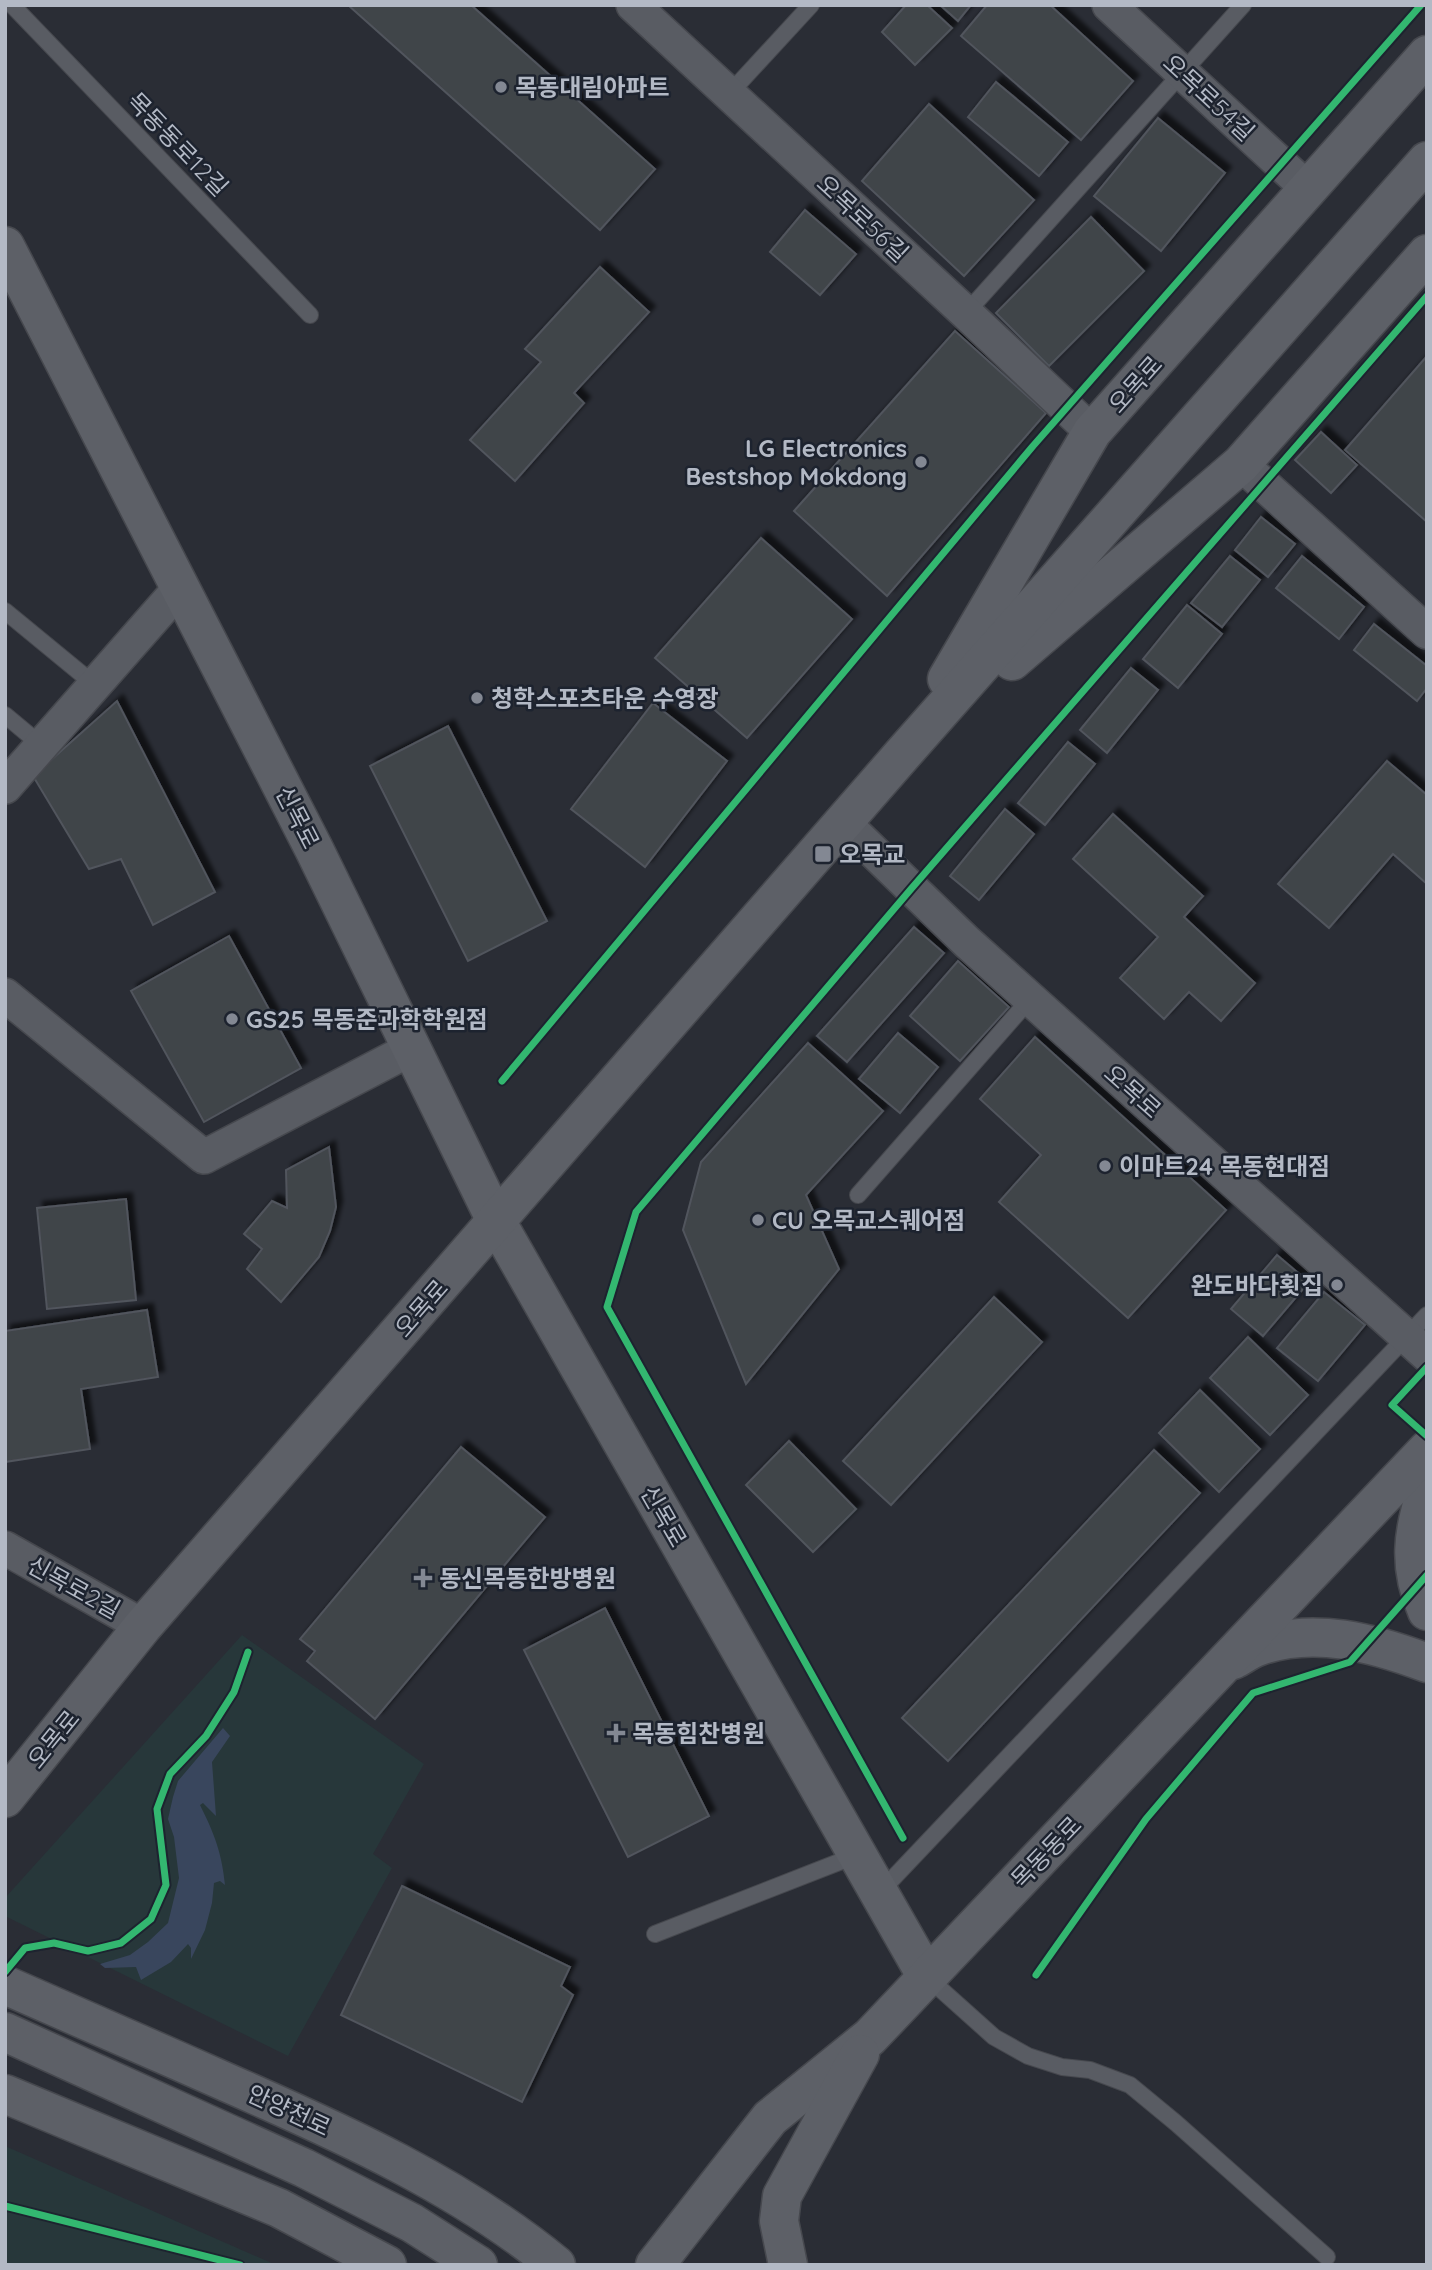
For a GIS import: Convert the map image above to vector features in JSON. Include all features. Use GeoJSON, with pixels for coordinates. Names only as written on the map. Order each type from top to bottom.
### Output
{"type":"FeatureCollection","features":[{"type":"Feature","properties":{"kind":"main road","name":"오목로"},"geometry":{"type":"LineString","coordinates":[[901,756],[1092,432],[1427,54]]}},
{"type":"Feature","properties":{"kind":"main road","name":"오목로"},"geometry":{"type":"LineString","coordinates":[[5,1798],[144,1626],[901,756],[1427,161]]}},
{"type":"Feature","properties":{"kind":"main road","name":"신목로"},"geometry":{"type":"LineString","coordinates":[[5,246],[314,849],[496,1222],[927,1977]]}},
{"type":"Feature","properties":{"kind":"main road","name":"오목로"},"geometry":{"type":"LineString","coordinates":[[901,756],[1241,464],[1427,254]]}},
{"type":"Feature","properties":{"kind":"main road","name":"목동동로"},"geometry":{"type":"LineString","coordinates":[[655,2265],[770,2118],[870,2037],[1427,1450]]}},
{"type":"Feature","properties":{"kind":"main road"},"geometry":{"type":"LineString","coordinates":[[1427,1489],[1416,1523],[1413,1550],[1417,1586],[1427,1611]]}},
{"type":"Feature","properties":{"kind":"main road","name":"목동동로"},"geometry":{"type":"LineString","coordinates":[[1222,1666],[1257,1647],[1287,1640],[1319,1638],[1366,1643],[1427,1663]]}},
{"type":"Feature","properties":{"kind":"main road","name":"안양천로"},"geometry":{"type":"LineString","coordinates":[[5,1985],[316,2121],[425,2178],[527,2240],[556,2265]]}},
{"type":"Feature","properties":{"kind":"main road","name":"안양천로"},"geometry":{"type":"LineString","coordinates":[[5,2032],[304,2168],[412,2223],[478,2265]]}},
{"type":"Feature","properties":{"kind":"main road","name":"목동동로"},"geometry":{"type":"LineString","coordinates":[[788,2265],[779,2221],[782,2196],[870,2037]]}},
{"type":"Feature","properties":{"kind":"main road"},"geometry":{"type":"LineString","coordinates":[[5,2094],[279,2208],[387,2265]]}},
{"type":"Feature","properties":{"kind":"street","name":"오목로56길"},"geometry":{"type":"LineString","coordinates":[[633,5],[1092,432]]}},
{"type":"Feature","properties":{"kind":"street","name":"오목로54길"},"geometry":{"type":"LineString","coordinates":[[1109,5],[1308,189]]}},
{"type":"Feature","properties":{"kind":"street"},"geometry":{"type":"LineString","coordinates":[[1241,464],[1427,632]]}},
{"type":"Feature","properties":{"kind":"street"},"geometry":{"type":"LineString","coordinates":[[5,787],[180,588]]}},
{"type":"Feature","properties":{"kind":"street","name":"오목로"},"geometry":{"type":"LineString","coordinates":[[844,823],[1030,999],[1420,1335]]}},
{"type":"Feature","properties":{"kind":"street"},"geometry":{"type":"LineString","coordinates":[[5,995],[205,1157],[411,1049]]}},
{"type":"Feature","properties":{"kind":"street","name":"신목로2길"},"geometry":{"type":"LineString","coordinates":[[5,1548],[144,1626]]}},
{"type":"Feature","properties":{"kind":"lane","name":"목동동로12길"},"geometry":{"type":"LineString","coordinates":[[12,5],[310,315]]}},
{"type":"Feature","properties":{"kind":"lane"},"geometry":{"type":"LineString","coordinates":[[729,94],[811,5]]}},
{"type":"Feature","properties":{"kind":"lane"},"geometry":{"type":"LineString","coordinates":[[966,313],[1184,74],[1243,5]]}},
{"type":"Feature","properties":{"kind":"lane"},"geometry":{"type":"LineString","coordinates":[[5,611],[95,685]]}},
{"type":"Feature","properties":{"kind":"lane"},"geometry":{"type":"LineString","coordinates":[[5,715],[41,745]]}},
{"type":"Feature","properties":{"kind":"lane"},"geometry":{"type":"LineString","coordinates":[[859,1195],[1030,999]]}},
{"type":"Feature","properties":{"kind":"lane"},"geometry":{"type":"LineString","coordinates":[[879,1893],[1420,1335]]}},
{"type":"Feature","properties":{"kind":"lane"},"geometry":{"type":"LineString","coordinates":[[655,1934],[857,1855]]}},
{"type":"Feature","properties":{"kind":"lane"},"geometry":{"type":"LineString","coordinates":[[927,1977],[988,2032],[1028,2056],[1062,2067],[1090,2070],[1129,2085],[1177,2123],[1327,2257]]}},
{"type":"Feature","properties":{"kind":"shaded area"},"geometry":{"type":"Polygon","coordinates":[[[242,1635],[424,1764],[373,1854],[392,1868],[288,2056],[5,1916],[5,1898],[242,1635]]]}},
{"type":"Feature","properties":{"kind":"shaded area"},"geometry":{"type":"Polygon","coordinates":[[[5,2146],[276,2265],[5,2265],[5,2146]]]}},
{"type":"Feature","properties":{"kind":"water"},"geometry":{"type":"Polygon","coordinates":[[[223,1728],[230,1736],[212,1762],[216,1816],[203,1803],[200,1805],[217,1843],[225,1885],[220,1881],[214,1883],[205,1930],[191,1959],[191,1948],[188,1944],[171,1962],[141,1980],[136,1967],[105,1968],[100,1964],[130,1955],[168,1923],[179,1878],[174,1837],[168,1819],[173,1797],[178,1781],[223,1728]]]}},
{"type":"Feature","properties":{"kind":"building","name":"목동대림아파트"},"geometry":{"type":"Polygon","coordinates":[[[348,5],[471,5],[655,169],[600,230],[348,5]]]}},
{"type":"Feature","properties":{"kind":"building"},"geometry":{"type":"Polygon","coordinates":[[[906,5],[927,5],[952,28],[915,65],[882,32],[906,5]]]}},
{"type":"Feature","properties":{"kind":"building"},"geometry":{"type":"Polygon","coordinates":[[[940,5],[971,5],[958,21],[940,5]]]}},
{"type":"Feature","properties":{"kind":"building"},"geometry":{"type":"Polygon","coordinates":[[[987,5],[1050,5],[1133,81],[1081,140],[961,36],[987,5]]]}},
{"type":"Feature","properties":{"kind":"building"},"geometry":{"type":"Polygon","coordinates":[[[996,82],[1068,142],[1039,176],[968,117],[996,82]]]}},
{"type":"Feature","properties":{"kind":"building"},"geometry":{"type":"Polygon","coordinates":[[[929,104],[1034,200],[964,276],[862,181],[929,104]]]}},
{"type":"Feature","properties":{"kind":"building"},"geometry":{"type":"Polygon","coordinates":[[[1158,118],[1225,173],[1161,251],[1094,196],[1158,118]]]}},
{"type":"Feature","properties":{"kind":"building"},"geometry":{"type":"Polygon","coordinates":[[[805,210],[856,254],[820,295],[770,252],[805,210]]]}},
{"type":"Feature","properties":{"kind":"building"},"geometry":{"type":"Polygon","coordinates":[[[1091,217],[1144,271],[1049,366],[996,313],[1091,217]]]}},
{"type":"Feature","properties":{"kind":"building"},"geometry":{"type":"Polygon","coordinates":[[[600,267],[649,312],[574,393],[584,403],[515,481],[470,440],[541,362],[525,349],[600,267]]]}},
{"type":"Feature","properties":{"kind":"building","name":"LG Electronics Bestshop Mokdong"},"geometry":{"type":"Polygon","coordinates":[[[955,331],[1046,413],[887,596],[794,511],[955,331]]]}},
{"type":"Feature","properties":{"kind":"building"},"geometry":{"type":"Polygon","coordinates":[[[1427,356],[1427,522],[1345,450],[1427,356]]]}},
{"type":"Feature","properties":{"kind":"building"},"geometry":{"type":"Polygon","coordinates":[[[1321,432],[1357,465],[1331,493],[1295,460],[1321,432]]]}},
{"type":"Feature","properties":{"kind":"building"},"geometry":{"type":"Polygon","coordinates":[[[1261,517],[1295,544],[1268,577],[1235,550],[1261,517]]]}},
{"type":"Feature","properties":{"kind":"building"},"geometry":{"type":"Polygon","coordinates":[[[761,538],[852,619],[747,738],[655,658],[761,538]]]}},
{"type":"Feature","properties":{"kind":"building"},"geometry":{"type":"Polygon","coordinates":[[[1230,556],[1260,580],[1222,627],[1191,603],[1230,556]]]}},
{"type":"Feature","properties":{"kind":"building"},"geometry":{"type":"Polygon","coordinates":[[[1302,556],[1364,607],[1339,639],[1276,588],[1302,556]]]}},
{"type":"Feature","properties":{"kind":"building"},"geometry":{"type":"Polygon","coordinates":[[[1187,605],[1222,634],[1178,688],[1143,659],[1187,605]]]}},
{"type":"Feature","properties":{"kind":"building"},"geometry":{"type":"Polygon","coordinates":[[[1374,624],[1427,666],[1427,688],[1417,701],[1354,650],[1374,624]]]}},
{"type":"Feature","properties":{"kind":"building"},"geometry":{"type":"Polygon","coordinates":[[[1131,668],[1158,690],[1107,753],[1080,730],[1131,668]]]}},
{"type":"Feature","properties":{"kind":"building"},"geometry":{"type":"Polygon","coordinates":[[[117,701],[215,892],[153,925],[121,859],[89,869],[33,776],[117,701]]]}},
{"type":"Feature","properties":{"kind":"building"},"geometry":{"type":"Polygon","coordinates":[[[653,703],[727,761],[645,867],[571,809],[653,703]]]}},
{"type":"Feature","properties":{"kind":"building"},"geometry":{"type":"Polygon","coordinates":[[[448,726],[547,921],[468,961],[370,766],[448,726]]]}},
{"type":"Feature","properties":{"kind":"building"},"geometry":{"type":"Polygon","coordinates":[[[1068,742],[1095,764],[1045,825],[1018,803],[1068,742]]]}},
{"type":"Feature","properties":{"kind":"building"},"geometry":{"type":"Polygon","coordinates":[[[1387,761],[1427,795],[1427,884],[1393,854],[1329,928],[1278,884],[1387,761]]]}},
{"type":"Feature","properties":{"kind":"building"},"geometry":{"type":"Polygon","coordinates":[[[1005,809],[1034,834],[979,900],[950,876],[1005,809]]]}},
{"type":"Feature","properties":{"kind":"building"},"geometry":{"type":"Polygon","coordinates":[[[1113,814],[1203,896],[1184,917],[1255,983],[1221,1021],[1189,992],[1164,1019],[1120,978],[1158,937],[1073,859],[1113,814]]]}},
{"type":"Feature","properties":{"kind":"building"},"geometry":{"type":"Polygon","coordinates":[[[914,927],[944,953],[847,1062],[817,1036],[914,927]]]}},
{"type":"Feature","properties":{"kind":"building"},"geometry":{"type":"Polygon","coordinates":[[[229,936],[301,1068],[204,1122],[131,991],[229,936]]]}},
{"type":"Feature","properties":{"kind":"building"},"geometry":{"type":"Polygon","coordinates":[[[958,961],[1009,1007],[960,1061],[910,1016],[958,961]]]}},
{"type":"Feature","properties":{"kind":"building"},"geometry":{"type":"Polygon","coordinates":[[[898,1033],[938,1067],[900,1113],[859,1079],[898,1033]]]}},
{"type":"Feature","properties":{"kind":"building"},"geometry":{"type":"Polygon","coordinates":[[[1035,1037],[1226,1210],[1128,1318],[999,1202],[1041,1155],[980,1099],[1035,1037]]]}},
{"type":"Feature","properties":{"kind":"building"},"geometry":{"type":"Polygon","coordinates":[[[808,1043],[883,1111],[806,1195],[839,1269],[746,1384],[683,1230],[701,1162],[808,1043]]]}},
{"type":"Feature","properties":{"kind":"building"},"geometry":{"type":"Polygon","coordinates":[[[329,1147],[336,1207],[330,1231],[319,1257],[281,1302],[247,1269],[262,1249],[244,1234],[272,1201],[287,1208],[286,1170],[329,1147]]]}},
{"type":"Feature","properties":{"kind":"building"},"geometry":{"type":"Polygon","coordinates":[[[126,1199],[136,1300],[47,1309],[37,1208],[126,1199]]]}},
{"type":"Feature","properties":{"kind":"building"},"geometry":{"type":"Polygon","coordinates":[[[1277,1255],[1309,1282],[1263,1336],[1231,1309],[1277,1255]]]}},
{"type":"Feature","properties":{"kind":"building"},"geometry":{"type":"Polygon","coordinates":[[[1324,1292],[1365,1325],[1318,1381],[1277,1348],[1324,1292]]]}},
{"type":"Feature","properties":{"kind":"building"},"geometry":{"type":"Polygon","coordinates":[[[994,1297],[1042,1342],[891,1505],[843,1461],[994,1297]]]}},
{"type":"Feature","properties":{"kind":"building"},"geometry":{"type":"Polygon","coordinates":[[[147,1310],[158,1377],[81,1389],[90,1449],[5,1462],[5,1331],[147,1310]]]}},
{"type":"Feature","properties":{"kind":"building"},"geometry":{"type":"Polygon","coordinates":[[[1248,1337],[1308,1395],[1270,1435],[1210,1378],[1248,1337]]]}},
{"type":"Feature","properties":{"kind":"building"},"geometry":{"type":"Polygon","coordinates":[[[1200,1390],[1260,1449],[1219,1492],[1159,1433],[1200,1390]]]}},
{"type":"Feature","properties":{"kind":"building"},"geometry":{"type":"Polygon","coordinates":[[[789,1441],[856,1509],[813,1552],[746,1485],[789,1441]]]}},
{"type":"Feature","properties":{"kind":"building","name":"동신목동한방병원"},"geometry":{"type":"Polygon","coordinates":[[[461,1447],[545,1517],[375,1719],[307,1661],[315,1651],[300,1639],[461,1447]]]}},
{"type":"Feature","properties":{"kind":"building"},"geometry":{"type":"Polygon","coordinates":[[[1154,1450],[1200,1493],[948,1761],[902,1718],[1154,1450]]]}},
{"type":"Feature","properties":{"kind":"building","name":"목동힘찬병원"},"geometry":{"type":"Polygon","coordinates":[[[605,1608],[709,1816],[628,1857],[524,1650],[605,1608]]]}},
{"type":"Feature","properties":{"kind":"building"},"geometry":{"type":"Polygon","coordinates":[[[402,1886],[570,1967],[561,1986],[573,1995],[522,2102],[341,2015],[402,1886]]]}},
{"type":"Feature","properties":{"kind":"cycle path"},"geometry":{"type":"LineString","coordinates":[[502,1081],[1033,446],[1421,5]]}},
{"type":"Feature","properties":{"kind":"cycle path"},"geometry":{"type":"LineString","coordinates":[[903,1838],[607,1307],[636,1212],[911,889],[1427,296]]}},
{"type":"Feature","properties":{"kind":"cycle path"},"geometry":{"type":"LineString","coordinates":[[1427,1367],[1392,1405],[1427,1436]]}},
{"type":"Feature","properties":{"kind":"cycle path"},"geometry":{"type":"LineString","coordinates":[[1036,1975],[1146,1819],[1253,1693],[1350,1662],[1427,1575]]}},
{"type":"Feature","properties":{"kind":"cycle path"},"geometry":{"type":"LineString","coordinates":[[5,1972],[25,1948],[54,1943],[88,1951],[121,1943],[151,1919],[166,1885],[157,1809],[170,1774],[206,1736],[234,1692],[248,1652]]}},
{"type":"Feature","properties":{"kind":"cycle path"},"geometry":{"type":"LineString","coordinates":[[5,2206],[240,2265]]}},
{"type":"Feature","properties":{"kind":"place","name":"목동대림아파트"},"geometry":{"type":"Point","coordinates":[501,87]}},
{"type":"Feature","properties":{"kind":"place","name":"LG Electronics Bestshop Mokdong"},"geometry":{"type":"Point","coordinates":[921,462]}},
{"type":"Feature","properties":{"kind":"place","name":"청학스포츠타운 수영장"},"geometry":{"type":"Point","coordinates":[477,698]}},
{"type":"Feature","properties":{"kind":"place","name":"오목교"},"geometry":{"type":"Point","coordinates":[823,854]}},
{"type":"Feature","properties":{"kind":"place","name":"GS25 목동준과학학원점"},"geometry":{"type":"Point","coordinates":[232,1019]}},
{"type":"Feature","properties":{"kind":"place","name":"이마트24 목동현대점"},"geometry":{"type":"Point","coordinates":[1105,1166]}},
{"type":"Feature","properties":{"kind":"place","name":"CU 오목교스퀘어점"},"geometry":{"type":"Point","coordinates":[758,1220]}},
{"type":"Feature","properties":{"kind":"place","name":"완도바다횟집"},"geometry":{"type":"Point","coordinates":[1337,1285]}},
{"type":"Feature","properties":{"kind":"place","name":"동신목동한방병원"},"geometry":{"type":"Point","coordinates":[423,1578]}},
{"type":"Feature","properties":{"kind":"place","name":"목동힘찬병원"},"geometry":{"type":"Point","coordinates":[616,1733]}}]}
